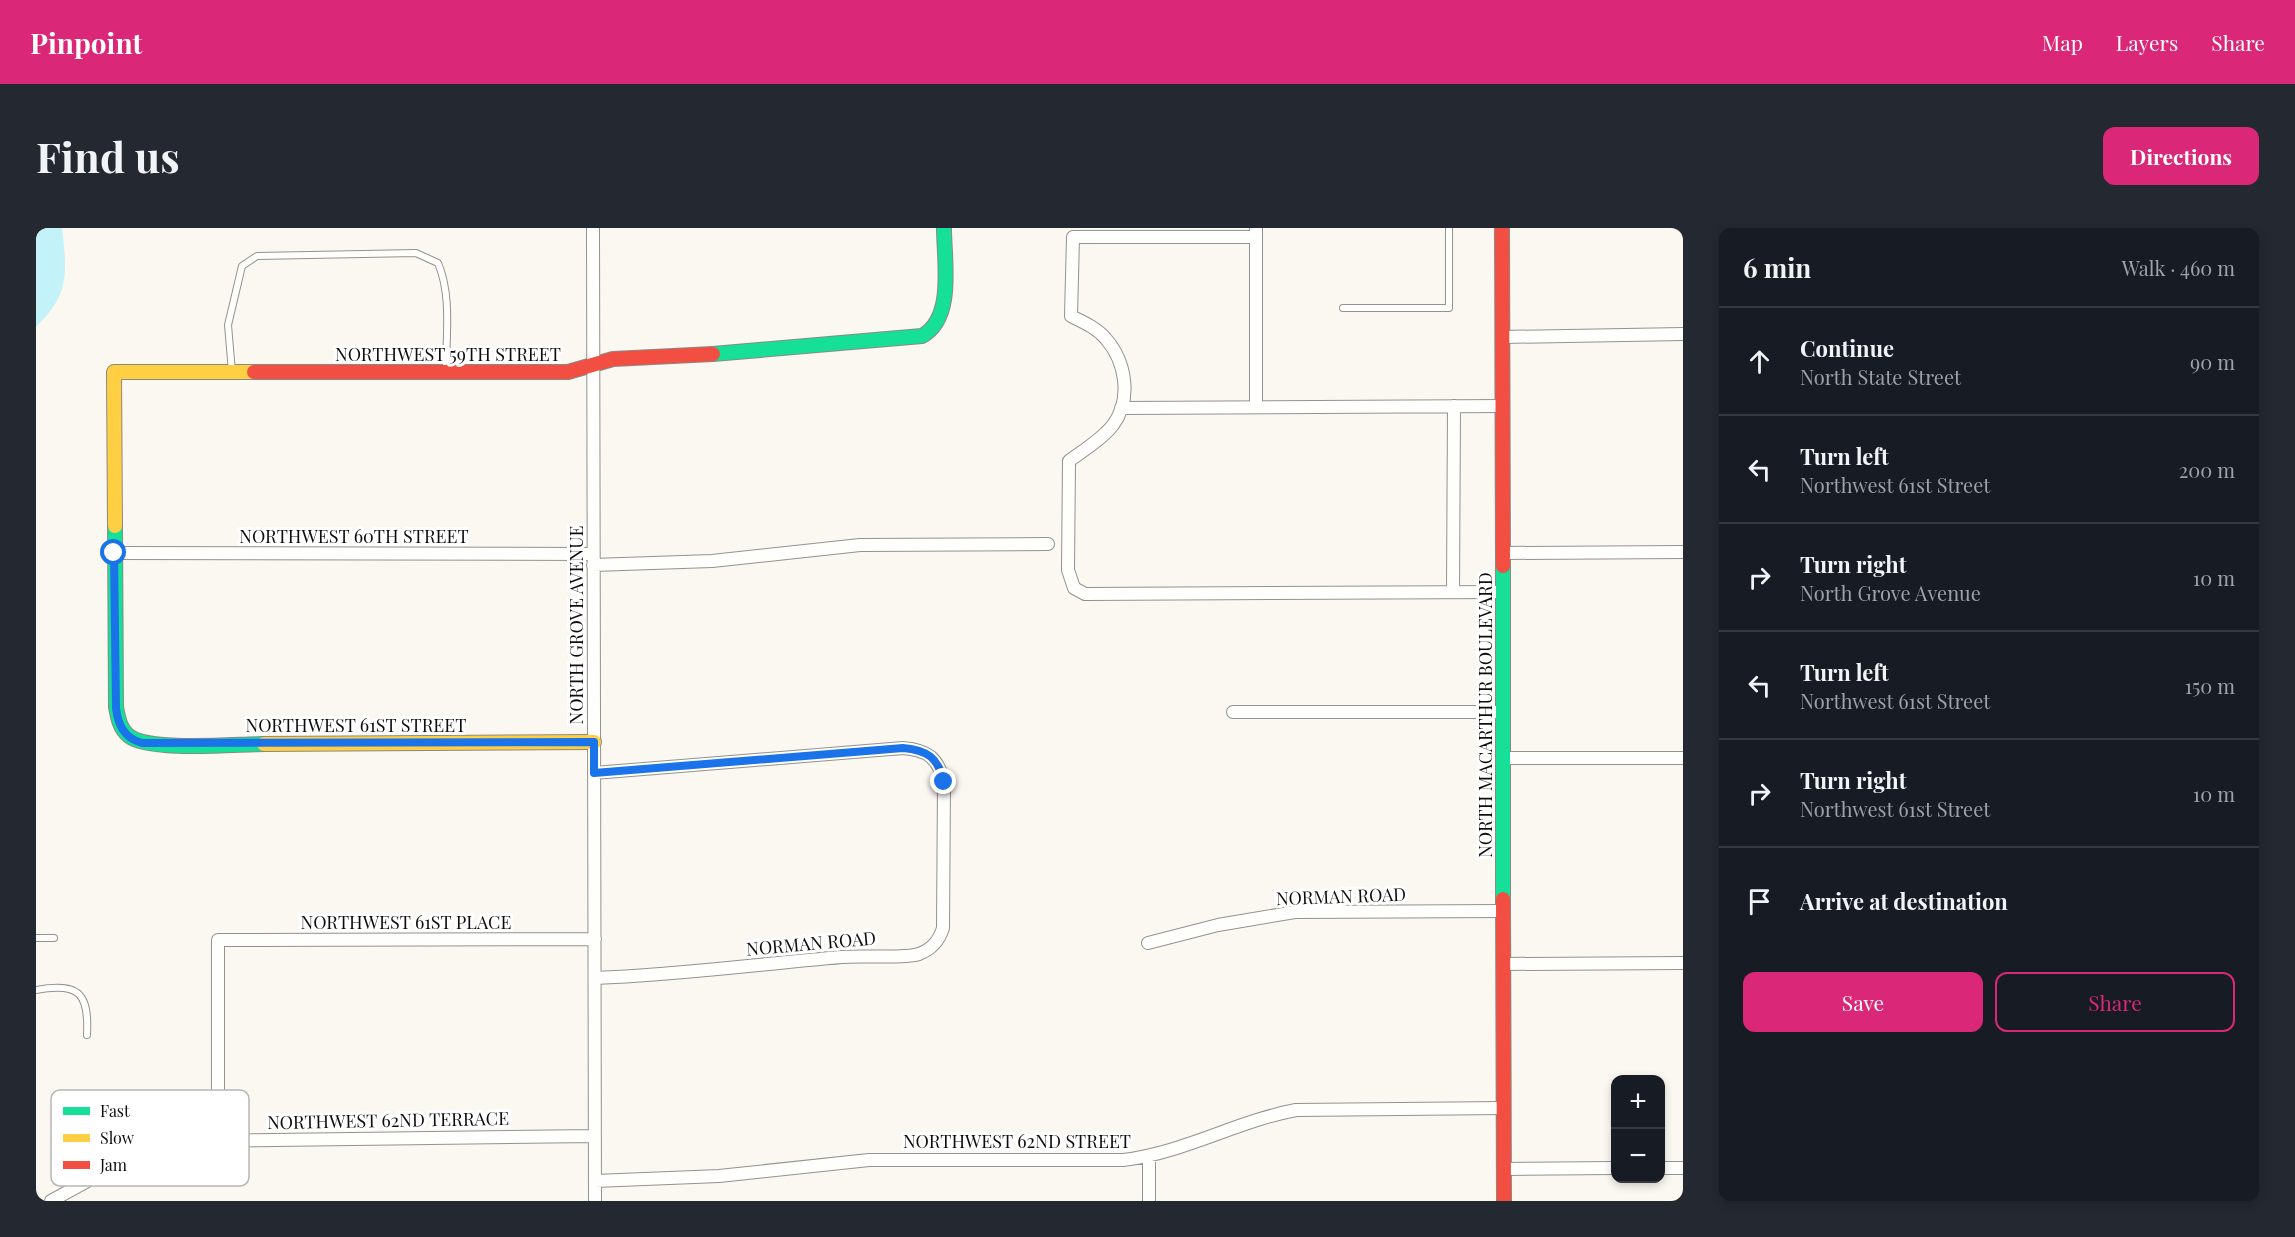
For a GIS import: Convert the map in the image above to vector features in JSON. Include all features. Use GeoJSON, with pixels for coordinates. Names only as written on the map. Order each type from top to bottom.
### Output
{"type":"FeatureCollection","features":[{"type":"Feature","properties":{"kind":"street","name":"NORTH GROVE AVENUE"},"geometry":{"type":"LineString","coordinates":[[593,228],[595,1201]]}},
{"type":"Feature","properties":{"kind":"street","name":"NORTH MACARTHUR BOULEVARD"},"geometry":{"type":"LineString","coordinates":[[1502,228],[1504,1201]]}},
{"type":"Feature","properties":{"kind":"street","name":"NORTHWEST 59TH STREET"},"geometry":{"type":"LineString","coordinates":[[114,553],[114,372],[568,372],[613,359],[681,357],[922,336],[933,330],[944,305],[944,232]]}},
{"type":"Feature","properties":{"kind":"street"},"geometry":{"type":"LineString","coordinates":[[1256,407],[1256,232],[1171,232],[1073,237],[1071,316],[1105,338],[1117,354],[1124,370],[1125,385],[1121,408],[1112,425],[1069,460],[1068,570],[1074,588],[1085,594],[1503,592]]}},
{"type":"Feature","properties":{"kind":"street"},"geometry":{"type":"LineString","coordinates":[[1503,337],[1683,334]]}},
{"type":"Feature","properties":{"kind":"street"},"geometry":{"type":"LineString","coordinates":[[1453,592],[1454,406]]}},
{"type":"Feature","properties":{"kind":"street"},"geometry":{"type":"LineString","coordinates":[[1121,408],[1503,406]]}},
{"type":"Feature","properties":{"kind":"street","name":"NORTHWEST 60TH STREET"},"geometry":{"type":"LineString","coordinates":[[114,553],[712,561],[871,545],[1048,544]]}},
{"type":"Feature","properties":{"kind":"street"},"geometry":{"type":"LineString","coordinates":[[1502,553],[1683,552]]}},
{"type":"Feature","properties":{"kind":"street","name":"NORTHWEST 61ST STREET"},"geometry":{"type":"LineString","coordinates":[[114,553],[116,708],[122,730],[132,740],[159,745],[594,742]]}},
{"type":"Feature","properties":{"kind":"street"},"geometry":{"type":"LineString","coordinates":[[1233,712],[1503,712]]}},
{"type":"Feature","properties":{"kind":"street","name":"NORMAN ROAD"},"geometry":{"type":"LineString","coordinates":[[594,773],[903,748],[918,749],[930,754],[940,766],[944,782],[943,928],[940,939],[931,948],[918,954],[843,957],[658,976],[595,978]]}},
{"type":"Feature","properties":{"kind":"street"},"geometry":{"type":"LineString","coordinates":[[1503,758],[1683,758]]}},
{"type":"Feature","properties":{"kind":"street","name":"NORMAN ROAD"},"geometry":{"type":"LineString","coordinates":[[1148,944],[1228,923],[1295,912],[1503,911]]}},
{"type":"Feature","properties":{"kind":"street","name":"NORTHWEST 61ST PLACE"},"geometry":{"type":"LineString","coordinates":[[218,1090],[218,940],[595,939]]}},
{"type":"Feature","properties":{"kind":"street"},"geometry":{"type":"LineString","coordinates":[[1503,964],[1683,963]]}},
{"type":"Feature","properties":{"kind":"street","name":"NORTHWEST 62ND STREET"},"geometry":{"type":"LineString","coordinates":[[595,1182],[718,1176],[869,1160],[1123,1160],[1149,1156],[1266,1116],[1296,1110],[1504,1108]]}},
{"type":"Feature","properties":{"kind":"street","name":"NORTHWEST 62ND TERRACE"},"geometry":{"type":"LineString","coordinates":[[249,1140],[594,1136]]}},
{"type":"Feature","properties":{"kind":"street"},"geometry":{"type":"LineString","coordinates":[[1149,1156],[1149,1201]]}},
{"type":"Feature","properties":{"kind":"street"},"geometry":{"type":"LineString","coordinates":[[1504,1168],[1611,1168]]}},
{"type":"Feature","properties":{"kind":"street"},"geometry":{"type":"LineString","coordinates":[[1665,1168],[1683,1168]]}},
{"type":"Feature","properties":{"kind":"street","name":"NORTHWEST 62ND TERRACE"},"geometry":{"type":"LineString","coordinates":[[51,1201],[78,1186]]}},
{"type":"Feature","properties":{"kind":"lane"},"geometry":{"type":"LineString","coordinates":[[1343,308],[1449,309],[1449,228]]}},
{"type":"Feature","properties":{"kind":"lane"},"geometry":{"type":"LineString","coordinates":[[232,372],[228,326],[242,266],[257,256],[374,252],[416,253],[438,263],[445,280],[446,372]]}},
{"type":"Feature","properties":{"kind":"lane"},"geometry":{"type":"LineString","coordinates":[[36,938],[54,938]]}},
{"type":"Feature","properties":{"kind":"lane"},"geometry":{"type":"LineString","coordinates":[[36,990],[66,989],[82,996],[88,1008],[87,1035]]}},
{"type":"Feature","properties":{"kind":"water"},"geometry":{"type":"Polygon","coordinates":[[[36,228],[62,228],[65,270],[64,282],[55,304],[36,327],[36,228]]]}},
{"type":"Feature","properties":{"kind":"traffic: fast"},"geometry":{"type":"LineString","coordinates":[[713,354],[922,336],[932,328],[943,303],[946,272],[944,228]]}},
{"type":"Feature","properties":{"kind":"traffic: fast"},"geometry":{"type":"LineString","coordinates":[[115,526],[116,707],[123,730],[139,741],[173,746],[264,744]]}},
{"type":"Feature","properties":{"kind":"traffic: fast"},"geometry":{"type":"LineString","coordinates":[[1503,566],[1503,899]]}},
{"type":"Feature","properties":{"kind":"traffic: slow"},"geometry":{"type":"LineString","coordinates":[[115,526],[114,372],[254,372]]}},
{"type":"Feature","properties":{"kind":"traffic: slow"},"geometry":{"type":"LineString","coordinates":[[264,744],[594,742]]}},
{"type":"Feature","properties":{"kind":"traffic: jam"},"geometry":{"type":"LineString","coordinates":[[1502,228],[1503,566]]}},
{"type":"Feature","properties":{"kind":"traffic: jam"},"geometry":{"type":"LineString","coordinates":[[254,372],[568,372],[613,359],[713,354]]}},
{"type":"Feature","properties":{"kind":"traffic: jam"},"geometry":{"type":"LineString","coordinates":[[1503,899],[1504,1201]]}},
{"type":"Feature","properties":{"kind":"route"},"geometry":{"type":"LineString","coordinates":[[114,553],[116,708],[122,730],[132,740],[142,743],[159,745],[594,742],[594,773],[903,748],[918,749],[930,754],[940,766],[944,782]]}}]}
